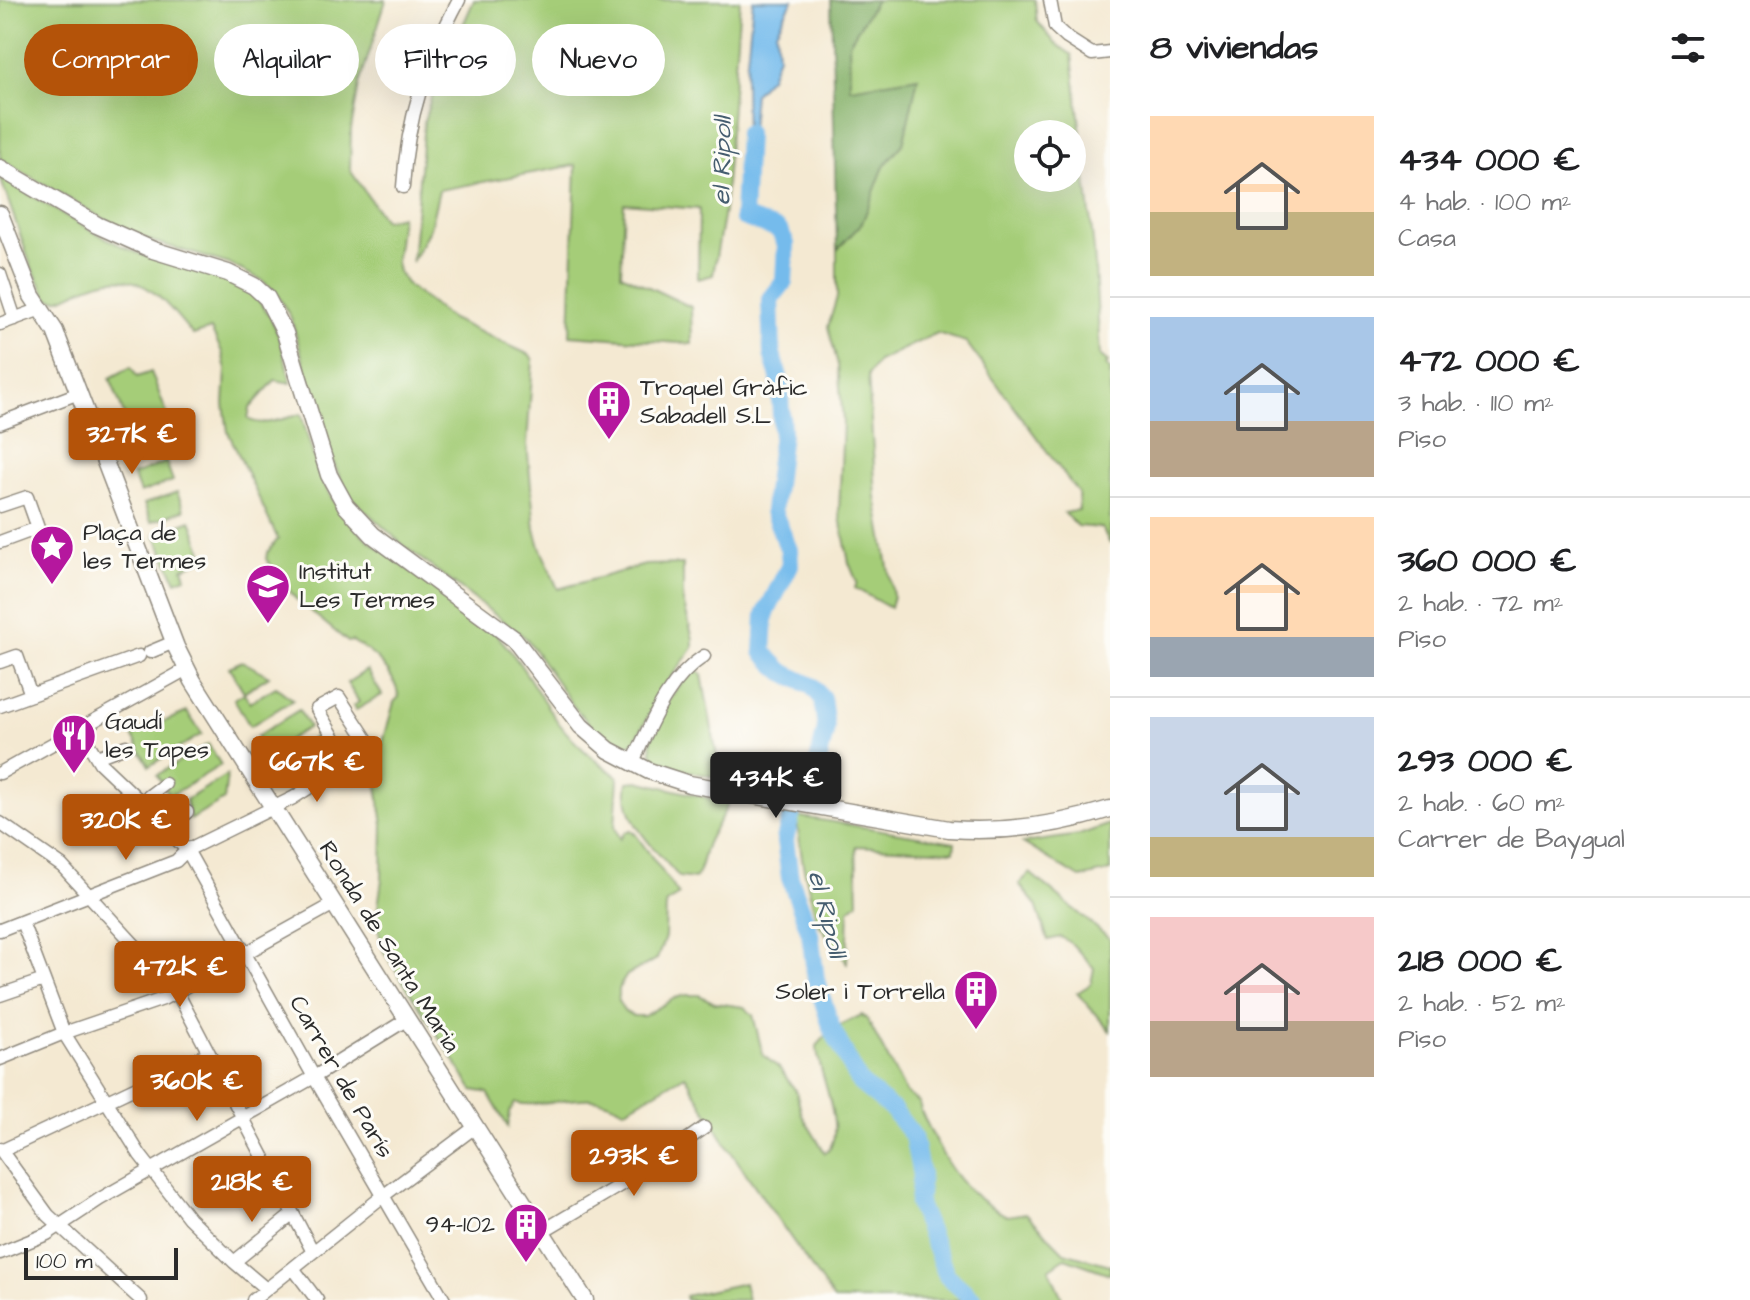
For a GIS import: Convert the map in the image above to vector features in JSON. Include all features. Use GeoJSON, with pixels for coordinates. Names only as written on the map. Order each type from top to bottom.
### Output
{"type":"FeatureCollection","features":[{"type":"Feature","properties":{"kind":"main road"},"geometry":{"type":"LineString","coordinates":[[0,168],[97,225],[153,250],[228,273],[254,286],[267,298],[285,333],[329,475],[346,506],[373,535],[514,639],[581,726],[632,764],[689,784],[949,829],[989,831],[1048,825],[1110,809]]}},
{"type":"Feature","properties":{"kind":"main road","name":"Ronda de Santa Maria"},"geometry":{"type":"LineString","coordinates":[[0,214],[32,296],[55,331],[187,669],[585,1300]]}},
{"type":"Feature","properties":{"kind":"street"},"geometry":{"type":"LineString","coordinates":[[403,187],[408,128],[417,95],[436,46],[459,0]]}},
{"type":"Feature","properties":{"kind":"street"},"geometry":{"type":"LineString","coordinates":[[1050,0],[1055,27],[1067,38],[1092,54],[1110,52]]}},
{"type":"Feature","properties":{"kind":"street"},"geometry":{"type":"LineString","coordinates":[[0,274],[15,319]]}},
{"type":"Feature","properties":{"kind":"street"},"geometry":{"type":"LineString","coordinates":[[0,324],[41,309]]}},
{"type":"Feature","properties":{"kind":"street"},"geometry":{"type":"LineString","coordinates":[[0,423],[79,393]]}},
{"type":"Feature","properties":{"kind":"street"},"geometry":{"type":"LineString","coordinates":[[0,506],[27,497],[38,528],[0,542]]}},
{"type":"Feature","properties":{"kind":"street"},"geometry":{"type":"LineString","coordinates":[[0,706],[174,642]]}},
{"type":"Feature","properties":{"kind":"street"},"geometry":{"type":"LineString","coordinates":[[0,662],[17,656],[31,695]]}},
{"type":"Feature","properties":{"kind":"street"},"geometry":{"type":"LineString","coordinates":[[632,764],[667,693],[684,672],[704,656]]}},
{"type":"Feature","properties":{"kind":"street"},"geometry":{"type":"LineString","coordinates":[[0,773],[187,669]]}},
{"type":"Feature","properties":{"kind":"street"},"geometry":{"type":"LineString","coordinates":[[0,930],[176,861],[187,850],[293,798],[343,766],[346,758],[317,709],[339,697],[367,740]]}},
{"type":"Feature","properties":{"kind":"street","name":"Carrer de París"},"geometry":{"type":"LineString","coordinates":[[79,728],[97,757],[187,850],[444,1300]]}},
{"type":"Feature","properties":{"kind":"street"},"geometry":{"type":"LineString","coordinates":[[97,757],[126,746]]}},
{"type":"Feature","properties":{"kind":"street"},"geometry":{"type":"LineString","coordinates":[[141,802],[165,784]]}},
{"type":"Feature","properties":{"kind":"street"},"geometry":{"type":"LineString","coordinates":[[166,830],[187,812]]}},
{"type":"Feature","properties":{"kind":"street"},"geometry":{"type":"LineString","coordinates":[[0,823],[62,866],[176,990],[313,1252]]}},
{"type":"Feature","properties":{"kind":"street"},"geometry":{"type":"LineString","coordinates":[[0,1059],[163,999],[334,904]]}},
{"type":"Feature","properties":{"kind":"street"},"geometry":{"type":"LineString","coordinates":[[22,922],[64,1033],[140,1155],[189,1218],[266,1289]]}},
{"type":"Feature","properties":{"kind":"street"},"geometry":{"type":"LineString","coordinates":[[0,995],[44,980]]}},
{"type":"Feature","properties":{"kind":"street"},"geometry":{"type":"LineString","coordinates":[[0,1253],[47,1234],[406,1020]]}},
{"type":"Feature","properties":{"kind":"street"},"geometry":{"type":"LineString","coordinates":[[141,1300],[48,1215],[1,1150],[209,1053]]}},
{"type":"Feature","properties":{"kind":"street"},"geometry":{"type":"LineString","coordinates":[[253,1300],[475,1127]]}},
{"type":"Feature","properties":{"kind":"street"},"geometry":{"type":"LineString","coordinates":[[541,1232],[632,1178],[704,1128]]}},
{"type":"Feature","properties":{"kind":"street"},"geometry":{"type":"LineString","coordinates":[[234,1262],[293,1214]]}},
{"type":"Feature","properties":{"kind":"street"},"geometry":{"type":"LineString","coordinates":[[293,1268],[317,1300]]}},
{"type":"Feature","properties":{"kind":"green space"},"geometry":{"type":"Polygon","coordinates":[[[0,0],[386,0],[378,24],[375,24],[375,35],[359,85],[359,24],[214,24],[214,96],[357,96],[351,129],[350,170],[384,220],[401,216],[396,262],[398,272],[408,286],[451,319],[530,355],[533,360],[527,444],[535,529],[558,589],[645,565],[683,564],[683,601],[693,648],[663,688],[635,741],[627,746],[616,744],[593,728],[574,707],[527,639],[404,546],[346,493],[330,454],[291,318],[275,291],[260,279],[229,264],[151,241],[104,219],[0,159],[0,0]]]}},
{"type":"Feature","properties":{"kind":"green space"},"geometry":{"type":"Polygon","coordinates":[[[474,0],[740,0],[724,211],[713,275],[698,279],[699,209],[624,203],[621,274],[691,307],[692,344],[570,335],[576,165],[439,190],[430,228],[412,262],[424,121],[432,96],[516,96],[516,24],[463,24],[474,0]]]}},
{"type":"Feature","properties":{"kind":"green space"},"geometry":{"type":"Polygon","coordinates":[[[831,0],[876,0],[849,43],[850,88],[918,77],[903,144],[884,166],[862,223],[837,250],[831,0]]]}},
{"type":"Feature","properties":{"kind":"green space"},"geometry":{"type":"Polygon","coordinates":[[[876,0],[1035,0],[1037,21],[1055,43],[1072,55],[1079,120],[1014,120],[1014,192],[1086,192],[1086,179],[1100,355],[1108,362],[1106,365],[1110,370],[1110,544],[1102,528],[1077,526],[1064,513],[1079,510],[1078,493],[966,342],[937,333],[878,361],[868,375],[876,497],[893,596],[890,608],[855,588],[857,582],[849,563],[839,512],[843,421],[838,365],[828,327],[837,297],[837,250],[862,223],[884,166],[903,144],[918,77],[850,89],[849,43],[876,0]]]}},
{"type":"Feature","properties":{"kind":"green space"},"geometry":{"type":"Polygon","coordinates":[[[0,177],[133,251],[230,281],[257,299],[275,327],[291,383],[275,380],[250,408],[248,419],[260,423],[301,414],[324,482],[340,511],[352,525],[493,631],[565,730],[586,752],[618,777],[615,827],[620,839],[631,830],[679,895],[666,903],[665,937],[657,959],[627,975],[618,989],[618,1001],[624,1011],[633,1016],[644,1016],[686,995],[699,995],[715,1003],[744,1007],[753,1015],[763,1055],[779,1068],[796,1091],[802,1115],[825,1153],[832,1144],[833,1118],[817,1046],[832,1029],[862,1015],[906,1093],[919,1102],[937,1144],[963,1184],[1007,1216],[1026,1213],[1064,1252],[1110,1265],[1110,1274],[1065,1258],[1049,1269],[1063,1300],[834,1300],[727,1146],[685,1075],[624,1110],[595,1099],[544,1104],[515,1103],[508,1127],[488,1093],[473,1090],[384,952],[376,921],[382,879],[383,824],[375,772],[394,702],[399,697],[382,664],[360,646],[348,642],[296,599],[266,559],[278,539],[228,432],[224,404],[226,370],[222,352],[211,329],[193,335],[156,295],[130,281],[115,279],[63,298],[48,298],[31,266],[0,177]]]}},
{"type":"Feature","properties":{"kind":"green space"},"geometry":{"type":"Polygon","coordinates":[[[131,367],[137,377],[151,372],[170,422],[147,430],[148,441],[137,448],[110,378],[131,367]]]}},
{"type":"Feature","properties":{"kind":"green space"},"geometry":{"type":"Polygon","coordinates":[[[166,462],[173,481],[140,493],[133,475],[166,462]]]}},
{"type":"Feature","properties":{"kind":"green space"},"geometry":{"type":"Polygon","coordinates":[[[177,492],[184,510],[151,522],[144,504],[177,492]]]}},
{"type":"Feature","properties":{"kind":"green space"},"geometry":{"type":"Polygon","coordinates":[[[191,520],[204,556],[211,557],[183,568],[186,577],[176,581],[155,534],[191,520]]]}},
{"type":"Feature","properties":{"kind":"green space"},"geometry":{"type":"Polygon","coordinates":[[[242,661],[269,676],[244,692],[229,667],[242,661]]]}},
{"type":"Feature","properties":{"kind":"green space"},"geometry":{"type":"Polygon","coordinates":[[[693,667],[702,675],[721,778],[659,765],[653,755],[652,742],[661,715],[693,667]]]}},
{"type":"Feature","properties":{"kind":"green space"},"geometry":{"type":"Polygon","coordinates":[[[367,670],[382,695],[356,710],[353,706],[359,702],[347,683],[367,670]]]}},
{"type":"Feature","properties":{"kind":"green space"},"geometry":{"type":"Polygon","coordinates":[[[276,687],[293,700],[250,726],[234,699],[244,693],[250,702],[276,687]]]}},
{"type":"Feature","properties":{"kind":"green space"},"geometry":{"type":"Polygon","coordinates":[[[299,710],[309,727],[267,753],[257,736],[299,710]]]}},
{"type":"Feature","properties":{"kind":"green space"},"geometry":{"type":"Polygon","coordinates":[[[187,712],[202,734],[149,766],[132,735],[187,712]]]}},
{"type":"Feature","properties":{"kind":"green space"},"geometry":{"type":"Polygon","coordinates":[[[315,737],[331,751],[288,777],[273,763],[315,737]]]}},
{"type":"Feature","properties":{"kind":"green space"},"geometry":{"type":"Polygon","coordinates":[[[208,744],[221,765],[170,796],[157,775],[208,744]]]}},
{"type":"Feature","properties":{"kind":"green space"},"geometry":{"type":"Polygon","coordinates":[[[227,775],[224,800],[190,820],[186,800],[227,775]]]}},
{"type":"Feature","properties":{"kind":"green space"},"geometry":{"type":"Polygon","coordinates":[[[638,781],[728,803],[707,843],[695,879],[679,877],[635,822],[629,809],[628,782],[638,781]]]}},
{"type":"Feature","properties":{"kind":"green space"},"geometry":{"type":"Polygon","coordinates":[[[796,816],[955,842],[954,851],[856,846],[858,902],[849,910],[847,963],[817,921],[803,865],[796,816]]]}},
{"type":"Feature","properties":{"kind":"green space"},"geometry":{"type":"Polygon","coordinates":[[[1110,824],[1110,871],[1080,878],[1023,843],[1079,835],[1110,824]]]}},
{"type":"Feature","properties":{"kind":"green space"},"geometry":{"type":"Polygon","coordinates":[[[1030,873],[1110,939],[1110,1031],[1077,993],[1091,984],[1094,968],[1061,937],[1048,940],[1036,905],[1019,884],[1030,873]]]}},
{"type":"Feature","properties":{"kind":"green space"},"geometry":{"type":"Polygon","coordinates":[[[744,1283],[748,1300],[686,1300],[685,1296],[744,1283]]]}},
{"type":"Feature","properties":{"kind":"water"},"geometry":{"type":"Polygon","coordinates":[[[753,0],[793,0],[776,31],[778,56],[770,77],[754,94],[749,153],[746,155],[745,80],[753,0]]]}},
{"type":"Feature","properties":{"kind":"waterway","name":"el Ripoll"},"geometry":{"type":"LineString","coordinates":[[747,133],[743,217],[779,230],[786,244],[784,282],[770,300],[772,354],[779,377],[782,433],[773,511],[789,550],[790,565],[765,615],[763,652],[783,672],[812,686],[822,698],[826,728],[818,762],[797,792],[785,840],[790,878],[810,933],[816,980],[832,1029],[860,1083],[893,1110],[913,1136],[921,1175],[918,1204],[947,1276],[974,1300]]}},
{"type":"Feature","properties":{"kind":"place","name":"Troquel Gràfic Sabadell S.L"},"geometry":{"type":"Point","coordinates":[609,441]}},
{"type":"Feature","properties":{"kind":"place","name":"Plaça de les Termes"},"geometry":{"type":"Point","coordinates":[52,586]}},
{"type":"Feature","properties":{"kind":"place","name":"Institut Les Termes"},"geometry":{"type":"Point","coordinates":[268,625]}},
{"type":"Feature","properties":{"kind":"place","name":"Gaudí les Tapes"},"geometry":{"type":"Point","coordinates":[74,775]}},
{"type":"Feature","properties":{"kind":"place","name":"Soler i Torrella"},"geometry":{"type":"Point","coordinates":[976,1031]}},
{"type":"Feature","properties":{"kind":"place","name":"94-102"},"geometry":{"type":"Point","coordinates":[526,1264]}}]}
